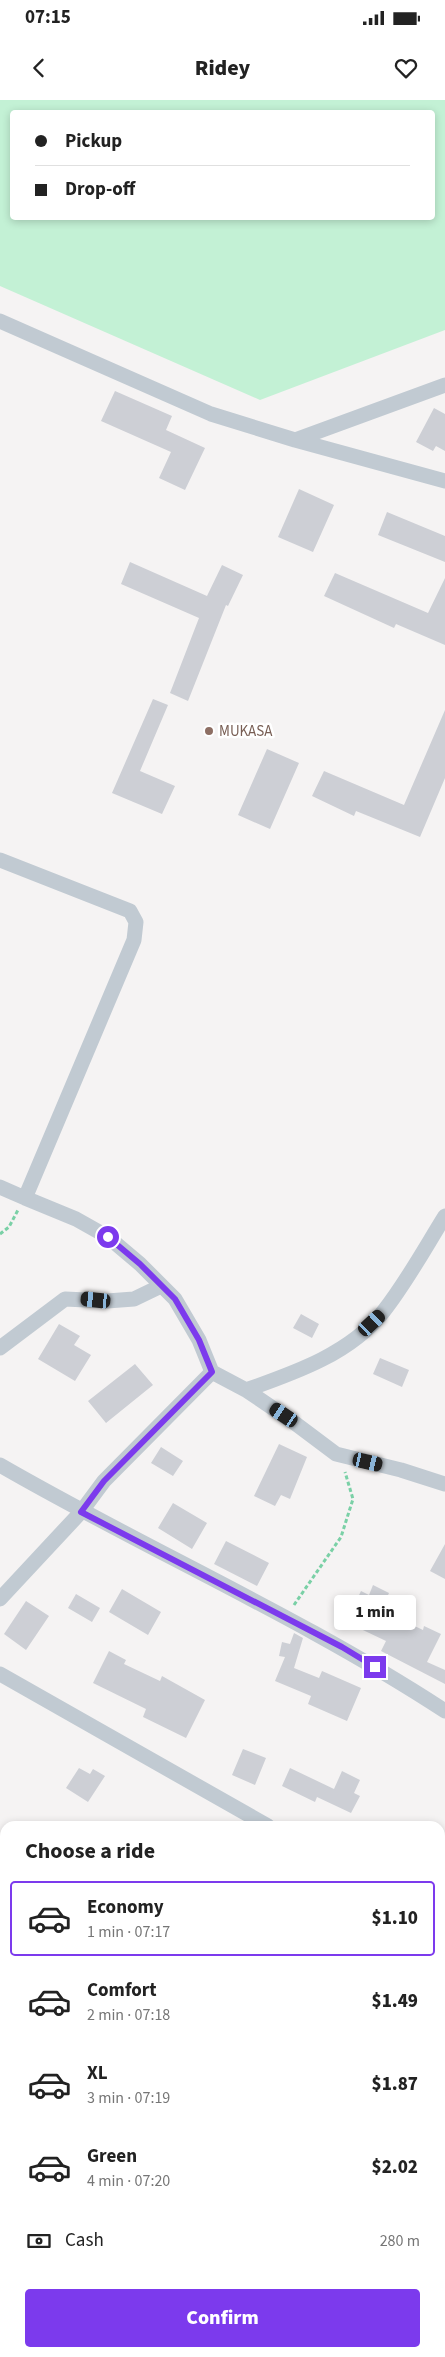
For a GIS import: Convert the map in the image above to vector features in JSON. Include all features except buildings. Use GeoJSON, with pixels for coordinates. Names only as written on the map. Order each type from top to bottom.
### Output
{"type":"FeatureCollection","features":[{"type":"Feature","properties":{"kind":"street"},"geometry":{"type":"LineString","coordinates":[[0,321],[211,414],[296,440],[445,481]]}},
{"type":"Feature","properties":{"kind":"street"},"geometry":{"type":"LineString","coordinates":[[296,440],[445,385]]}},
{"type":"Feature","properties":{"kind":"street"},"geometry":{"type":"LineString","coordinates":[[0,860],[130,911],[136,922],[134,940],[24,1198]]}},
{"type":"Feature","properties":{"kind":"street"},"geometry":{"type":"LineString","coordinates":[[0,1187],[76,1218],[108,1237],[140,1264],[175,1299],[199,1340],[212,1372],[246,1390],[336,1454],[445,1484]]}},
{"type":"Feature","properties":{"kind":"street"},"geometry":{"type":"LineString","coordinates":[[246,1390],[295,1373],[352,1342],[382,1313],[445,1216]]}},
{"type":"Feature","properties":{"kind":"street"},"geometry":{"type":"LineString","coordinates":[[0,1348],[65,1299],[107,1301],[134,1299],[161,1286]]}},
{"type":"Feature","properties":{"kind":"street"},"geometry":{"type":"LineString","coordinates":[[0,1599],[81,1512],[104,1481],[212,1372]]}},
{"type":"Feature","properties":{"kind":"street"},"geometry":{"type":"LineString","coordinates":[[0,1465],[81,1512],[342,1647],[445,1711]]}},
{"type":"Feature","properties":{"kind":"street"},"geometry":{"type":"LineString","coordinates":[[0,1674],[259,1821]]}},
{"type":"Feature","properties":{"kind":"path"},"geometry":{"type":"LineString","coordinates":[[0,1234],[8,1227],[24,1198]]}},
{"type":"Feature","properties":{"kind":"path"},"geometry":{"type":"LineString","coordinates":[[286,1619],[306,1585],[341,1537],[353,1499],[344,1469],[336,1454]]}},
{"type":"Feature","properties":{"kind":"green space"},"geometry":{"type":"Polygon","coordinates":[[[0,100],[445,100],[445,330],[260,400],[0,286],[0,100]]]}},
{"type":"Feature","properties":{"kind":"place","name":"MUKASA"},"geometry":{"type":"Point","coordinates":[209,731]}},
{"type":"Feature","properties":{"kind":"route"},"geometry":{"type":"LineString","coordinates":[[108,1237],[140,1264],[175,1299],[199,1340],[212,1372],[104,1481],[81,1512],[342,1647],[375,1667]]}}]}
